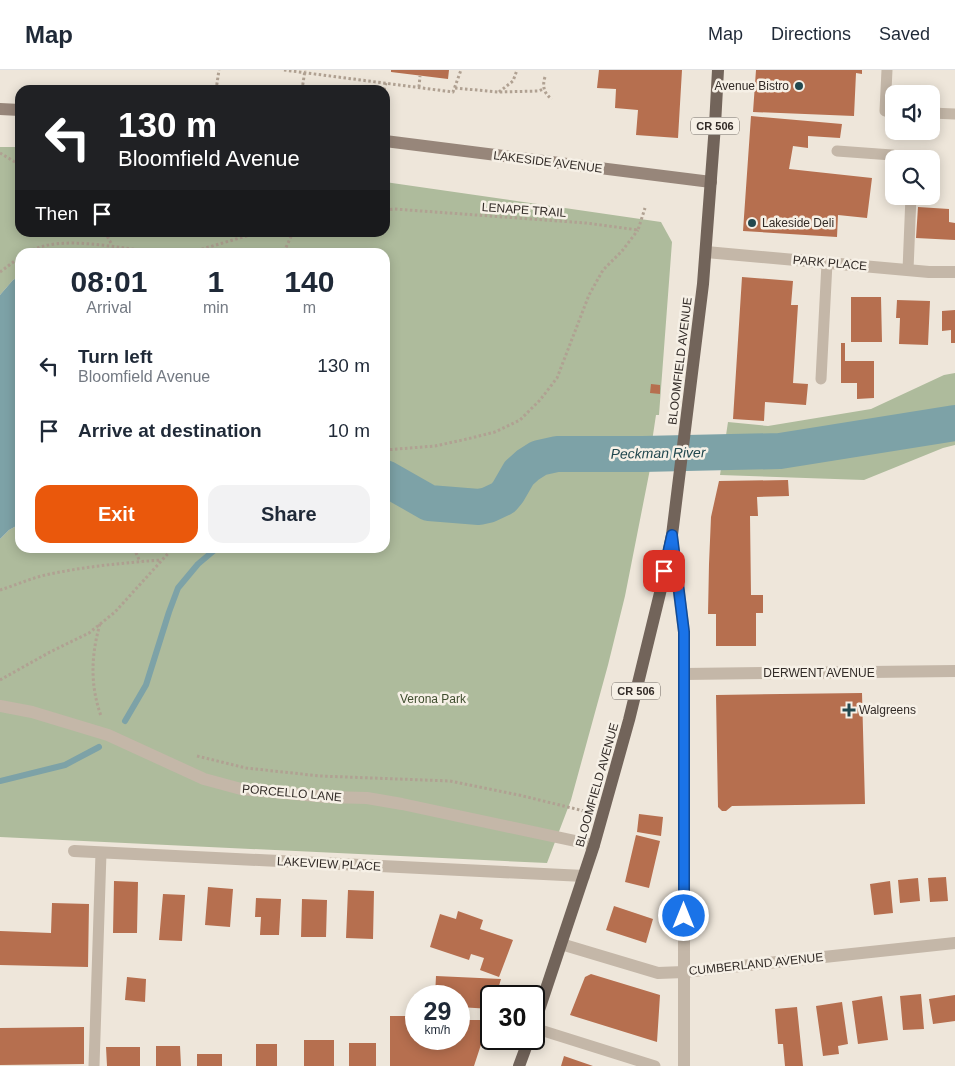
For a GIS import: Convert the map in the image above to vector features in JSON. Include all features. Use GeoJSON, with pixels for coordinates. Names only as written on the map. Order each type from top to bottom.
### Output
{"type":"FeatureCollection","features":[{"type":"Feature","properties":{"kind":"main road","name":"BLOOMFIELD AVENUE"},"geometry":{"type":"LineString","coordinates":[[545,994],[594,845],[632,711],[672,535],[703,284],[718,70]]}},
{"type":"Feature","properties":{"kind":"main road"},"geometry":{"type":"LineString","coordinates":[[0,109],[15,110]]}},
{"type":"Feature","properties":{"kind":"main road","name":"LAKESIDE AVENUE"},"geometry":{"type":"LineString","coordinates":[[390,142],[711,182]]}},
{"type":"Feature","properties":{"kind":"main road"},"geometry":{"type":"LineString","coordinates":[[520,1066],[525,1050]]}},
{"type":"Feature","properties":{"kind":"street","name":"PARK PLACE"},"geometry":{"type":"LineString","coordinates":[[706,252],[929,272],[955,272]]}},
{"type":"Feature","properties":{"kind":"street"},"geometry":{"type":"LineString","coordinates":[[672,535],[684,632],[684,1066]]}},
{"type":"Feature","properties":{"kind":"street","name":"DERWENT AVENUE"},"geometry":{"type":"LineString","coordinates":[[684,674],[955,672]]}},
{"type":"Feature","properties":{"kind":"street","name":"PORCELLO LANE"},"geometry":{"type":"LineString","coordinates":[[0,706],[32,712],[108,736],[204,779],[241,789],[319,797],[367,798],[594,845]]}},
{"type":"Feature","properties":{"kind":"street","name":"LAKEVIEW PLACE"},"geometry":{"type":"LineString","coordinates":[[74,852],[584,876]]}},
{"type":"Feature","properties":{"kind":"street","name":"CUMBERLAND AVENUE"},"geometry":{"type":"LineString","coordinates":[[562,944],[658,973],[684,972],[955,943]]}},
{"type":"Feature","properties":{"kind":"lane"},"geometry":{"type":"LineString","coordinates":[[886,85],[887,70]]}},
{"type":"Feature","properties":{"kind":"lane"},"geometry":{"type":"LineString","coordinates":[[940,113],[955,114]]}},
{"type":"Feature","properties":{"kind":"lane"},"geometry":{"type":"LineString","coordinates":[[837,151],[885,154]]}},
{"type":"Feature","properties":{"kind":"lane"},"geometry":{"type":"LineString","coordinates":[[908,270],[911,205]]}},
{"type":"Feature","properties":{"kind":"lane"},"geometry":{"type":"LineString","coordinates":[[822,380],[828,263]]}},
{"type":"Feature","properties":{"kind":"lane"},"geometry":{"type":"LineString","coordinates":[[94,1066],[101,853]]}},
{"type":"Feature","properties":{"kind":"lane"},"geometry":{"type":"LineString","coordinates":[[545,1030],[655,1066]]}},
{"type":"Feature","properties":{"kind":"path"},"geometry":{"type":"LineString","coordinates":[[217,85],[219,70]]}},
{"type":"Feature","properties":{"kind":"path"},"geometry":{"type":"LineString","coordinates":[[284,70],[305,71],[454,92],[461,70]]}},
{"type":"Feature","properties":{"kind":"path"},"geometry":{"type":"LineString","coordinates":[[498,92],[513,81],[517,70]]}},
{"type":"Feature","properties":{"kind":"path"},"geometry":{"type":"LineString","coordinates":[[303,85],[305,71]]}},
{"type":"Feature","properties":{"kind":"path"},"geometry":{"type":"LineString","coordinates":[[419,86],[420,76]]}},
{"type":"Feature","properties":{"kind":"path"},"geometry":{"type":"LineString","coordinates":[[545,76],[543,83],[545,93],[552,99]]}},
{"type":"Feature","properties":{"kind":"path"},"geometry":{"type":"LineString","coordinates":[[455,88],[498,92],[538,91],[544,89]]}},
{"type":"Feature","properties":{"kind":"path"},"geometry":{"type":"LineString","coordinates":[[0,153],[15,162]]}},
{"type":"Feature","properties":{"kind":"path"},"geometry":{"type":"LineString","coordinates":[[390,450],[436,446],[467,440],[495,432],[520,420],[558,378],[589,295],[603,270],[622,251],[638,230],[646,208]]}},
{"type":"Feature","properties":{"kind":"path","name":"LENAPE TRAIL"},"geometry":{"type":"LineString","coordinates":[[390,209],[586,223],[638,230]]}},
{"type":"Feature","properties":{"kind":"path"},"geometry":{"type":"LineString","coordinates":[[108,237],[112,246]]}},
{"type":"Feature","properties":{"kind":"path"},"geometry":{"type":"LineString","coordinates":[[206,248],[243,237]]}},
{"type":"Feature","properties":{"kind":"path"},"geometry":{"type":"LineString","coordinates":[[45,248],[62,244],[122,248]]}},
{"type":"Feature","properties":{"kind":"path"},"geometry":{"type":"LineString","coordinates":[[0,272],[15,261]]}},
{"type":"Feature","properties":{"kind":"path"},"geometry":{"type":"LineString","coordinates":[[136,553],[140,562]]}},
{"type":"Feature","properties":{"kind":"path"},"geometry":{"type":"LineString","coordinates":[[0,680],[89,633],[115,612],[168,553]]}},
{"type":"Feature","properties":{"kind":"path"},"geometry":{"type":"LineString","coordinates":[[0,590],[39,577],[73,570],[162,560]]}},
{"type":"Feature","properties":{"kind":"path"},"geometry":{"type":"LineString","coordinates":[[96,718],[103,721],[96,703],[92,666],[93,652],[101,623]]}},
{"type":"Feature","properties":{"kind":"path"},"geometry":{"type":"LineString","coordinates":[[190,754],[255,769],[320,776],[450,781],[603,815]]}},
{"type":"Feature","properties":{"kind":"green space","name":"Verona Park"},"geometry":{"type":"Polygon","coordinates":[[[0,147],[15,147],[15,237],[390,237],[390,183],[661,222],[672,242],[659,415],[656,415],[648,468],[650,469],[625,596],[608,665],[571,800],[547,863],[0,837],[0,539],[9,530],[15,527],[15,553],[390,553],[390,248],[15,248],[15,279],[0,295],[0,147]]]}},
{"type":"Feature","properties":{"kind":"green space"},"geometry":{"type":"Polygon","coordinates":[[[955,373],[955,445],[943,448],[864,480],[720,475],[728,422],[768,426],[871,409],[944,375],[955,373]]]}},
{"type":"Feature","properties":{"kind":"water"},"geometry":{"type":"Polygon","coordinates":[[[15,279],[15,527],[0,539],[0,295],[15,279]]]}},
{"type":"Feature","properties":{"kind":"building"},"geometry":{"type":"Polygon","coordinates":[[[391,70],[449,70],[448,79],[391,72],[391,70]]]}},
{"type":"Feature","properties":{"kind":"building"},"geometry":{"type":"Polygon","coordinates":[[[599,70],[682,70],[678,138],[636,135],[638,110],[615,108],[616,89],[597,88],[599,70]]]}},
{"type":"Feature","properties":{"kind":"building"},"geometry":{"type":"Polygon","coordinates":[[[756,70],[862,70],[862,74],[856,73],[854,116],[753,112],[756,70]]]}},
{"type":"Feature","properties":{"kind":"building"},"geometry":{"type":"Polygon","coordinates":[[[751,116],[842,124],[840,138],[808,136],[808,148],[793,146],[789,169],[872,178],[867,218],[838,215],[837,237],[743,231],[751,116]]]}},
{"type":"Feature","properties":{"kind":"building"},"geometry":{"type":"Polygon","coordinates":[[[918,207],[949,209],[949,222],[955,223],[955,240],[916,238],[918,207]]]}},
{"type":"Feature","properties":{"kind":"building"},"geometry":{"type":"Polygon","coordinates":[[[742,277],[793,281],[791,305],[798,305],[793,383],[808,384],[806,405],[765,402],[764,421],[733,419],[742,277]]]}},
{"type":"Feature","properties":{"kind":"building"},"geometry":{"type":"Polygon","coordinates":[[[851,297],[881,297],[882,342],[851,342],[851,297]]]}},
{"type":"Feature","properties":{"kind":"building"},"geometry":{"type":"Polygon","coordinates":[[[897,300],[930,301],[928,345],[899,344],[900,318],[896,318],[897,300]]]}},
{"type":"Feature","properties":{"kind":"building"},"geometry":{"type":"Polygon","coordinates":[[[955,310],[955,343],[951,343],[951,330],[942,331],[942,311],[955,310]]]}},
{"type":"Feature","properties":{"kind":"building"},"geometry":{"type":"Polygon","coordinates":[[[841,343],[845,343],[845,361],[874,361],[874,398],[857,399],[857,383],[841,383],[841,343]]]}},
{"type":"Feature","properties":{"kind":"building"},"geometry":{"type":"Polygon","coordinates":[[[651,384],[660,385],[660,394],[650,393],[651,384]]]}},
{"type":"Feature","properties":{"kind":"building"},"geometry":{"type":"Polygon","coordinates":[[[788,480],[789,496],[757,497],[758,516],[750,516],[751,595],[763,595],[763,613],[756,613],[756,646],[716,646],[716,614],[708,614],[711,517],[719,481],[788,480]]]}},
{"type":"Feature","properties":{"kind":"building","name":"Walgreens"},"geometry":{"type":"Polygon","coordinates":[[[862,693],[865,804],[732,806],[726,811],[722,811],[718,807],[716,695],[862,693]]]}},
{"type":"Feature","properties":{"kind":"building"},"geometry":{"type":"Polygon","coordinates":[[[639,814],[663,817],[661,836],[637,832],[639,814]]]}},
{"type":"Feature","properties":{"kind":"building"},"geometry":{"type":"Polygon","coordinates":[[[636,835],[660,841],[649,888],[625,882],[636,835]]]}},
{"type":"Feature","properties":{"kind":"building"},"geometry":{"type":"Polygon","coordinates":[[[946,877],[948,901],[930,902],[928,878],[946,877]]]}},
{"type":"Feature","properties":{"kind":"building"},"geometry":{"type":"Polygon","coordinates":[[[918,878],[920,901],[900,903],[898,880],[918,878]]]}},
{"type":"Feature","properties":{"kind":"building"},"geometry":{"type":"Polygon","coordinates":[[[114,881],[138,882],[137,933],[113,933],[114,881]]]}},
{"type":"Feature","properties":{"kind":"building"},"geometry":{"type":"Polygon","coordinates":[[[890,881],[893,913],[874,915],[870,884],[890,881]]]}},
{"type":"Feature","properties":{"kind":"building"},"geometry":{"type":"Polygon","coordinates":[[[208,887],[233,889],[230,927],[205,925],[208,887]]]}},
{"type":"Feature","properties":{"kind":"building"},"geometry":{"type":"Polygon","coordinates":[[[348,890],[374,891],[373,939],[346,938],[348,890]]]}},
{"type":"Feature","properties":{"kind":"building"},"geometry":{"type":"Polygon","coordinates":[[[163,894],[185,895],[182,941],[159,940],[163,894]]]}},
{"type":"Feature","properties":{"kind":"building"},"geometry":{"type":"Polygon","coordinates":[[[256,898],[281,899],[279,935],[260,935],[261,917],[255,917],[256,898]]]}},
{"type":"Feature","properties":{"kind":"building"},"geometry":{"type":"Polygon","coordinates":[[[302,899],[327,900],[326,937],[301,937],[302,899]]]}},
{"type":"Feature","properties":{"kind":"building"},"geometry":{"type":"Polygon","coordinates":[[[52,903],[89,904],[88,967],[0,965],[0,931],[51,933],[52,903]]]}},
{"type":"Feature","properties":{"kind":"building"},"geometry":{"type":"Polygon","coordinates":[[[614,906],[653,919],[646,943],[606,930],[614,906]]]}},
{"type":"Feature","properties":{"kind":"building"},"geometry":{"type":"Polygon","coordinates":[[[458,911],[483,920],[480,929],[513,940],[499,977],[480,970],[484,958],[471,954],[469,960],[430,947],[440,914],[456,919],[458,911]]]}},
{"type":"Feature","properties":{"kind":"building"},"geometry":{"type":"Polygon","coordinates":[[[591,974],[660,995],[657,1042],[570,1015],[585,977],[591,974]]]}},
{"type":"Feature","properties":{"kind":"building"},"geometry":{"type":"Polygon","coordinates":[[[436,976],[501,979],[499,985],[480,985],[480,1008],[470,1008],[470,985],[436,985],[436,976]]]}},
{"type":"Feature","properties":{"kind":"building"},"geometry":{"type":"Polygon","coordinates":[[[127,977],[146,979],[145,1002],[125,1000],[127,977]]]}},
{"type":"Feature","properties":{"kind":"building"},"geometry":{"type":"Polygon","coordinates":[[[921,994],[924,1029],[903,1030],[900,996],[921,994]]]}},
{"type":"Feature","properties":{"kind":"building"},"geometry":{"type":"Polygon","coordinates":[[[955,995],[955,1021],[933,1024],[929,999],[955,995]]]}},
{"type":"Feature","properties":{"kind":"building"},"geometry":{"type":"Polygon","coordinates":[[[882,996],[888,1040],[858,1044],[852,1001],[882,996]]]}},
{"type":"Feature","properties":{"kind":"building"},"geometry":{"type":"Polygon","coordinates":[[[842,1002],[848,1044],[838,1046],[839,1054],[823,1056],[816,1006],[842,1002]]]}},
{"type":"Feature","properties":{"kind":"building"},"geometry":{"type":"Polygon","coordinates":[[[797,1007],[803,1066],[785,1066],[783,1044],[778,1044],[775,1009],[797,1007]]]}},
{"type":"Feature","properties":{"kind":"building"},"geometry":{"type":"Polygon","coordinates":[[[390,1016],[405,1016],[405,1050],[470,1050],[470,1020],[480,1020],[480,1048],[474,1066],[390,1066],[390,1016]]]}},
{"type":"Feature","properties":{"kind":"building"},"geometry":{"type":"Polygon","coordinates":[[[84,1027],[84,1064],[0,1065],[0,1028],[84,1027]]]}},
{"type":"Feature","properties":{"kind":"building"},"geometry":{"type":"Polygon","coordinates":[[[304,1040],[334,1040],[334,1066],[304,1066],[304,1040]]]}},
{"type":"Feature","properties":{"kind":"building"},"geometry":{"type":"Polygon","coordinates":[[[349,1043],[376,1043],[376,1066],[349,1066],[349,1043]]]}},
{"type":"Feature","properties":{"kind":"building"},"geometry":{"type":"Polygon","coordinates":[[[256,1044],[277,1044],[277,1066],[256,1066],[256,1044]]]}},
{"type":"Feature","properties":{"kind":"building"},"geometry":{"type":"Polygon","coordinates":[[[156,1046],[180,1046],[181,1066],[156,1066],[156,1046]]]}},
{"type":"Feature","properties":{"kind":"building"},"geometry":{"type":"Polygon","coordinates":[[[106,1047],[140,1047],[140,1066],[107,1066],[106,1047]]]}},
{"type":"Feature","properties":{"kind":"building"},"geometry":{"type":"Polygon","coordinates":[[[197,1054],[222,1054],[222,1066],[197,1066],[197,1054]]]}},
{"type":"Feature","properties":{"kind":"building"},"geometry":{"type":"Polygon","coordinates":[[[564,1056],[593,1066],[561,1066],[564,1056]]]}},
{"type":"Feature","properties":{"kind":"waterway","name":"Peckman River"},"geometry":{"type":"LineString","coordinates":[[390,481],[429,503],[479,507],[503,498],[519,473],[528,465],[539,458],[557,454],[780,451],[955,423]]}},
{"type":"Feature","properties":{"kind":"waterway"},"geometry":{"type":"LineString","coordinates":[[125,721],[146,685],[178,588],[198,564],[211,553]]}},
{"type":"Feature","properties":{"kind":"waterway"},"geometry":{"type":"LineString","coordinates":[[0,781],[65,765],[99,747]]}},
{"type":"Feature","properties":{"kind":"place","name":"Avenue Bistro"},"geometry":{"type":"Point","coordinates":[799,86]}},
{"type":"Feature","properties":{"kind":"place","name":"Lakeside Deli"},"geometry":{"type":"Point","coordinates":[752,223]}},
{"type":"Feature","properties":{"kind":"place","name":"Walgreens"},"geometry":{"type":"Point","coordinates":[849,710]}},
{"type":"Feature","properties":{"kind":"route"},"geometry":{"type":"LineString","coordinates":[[664,571],[672,535],[684,632],[684,916]]}}]}
